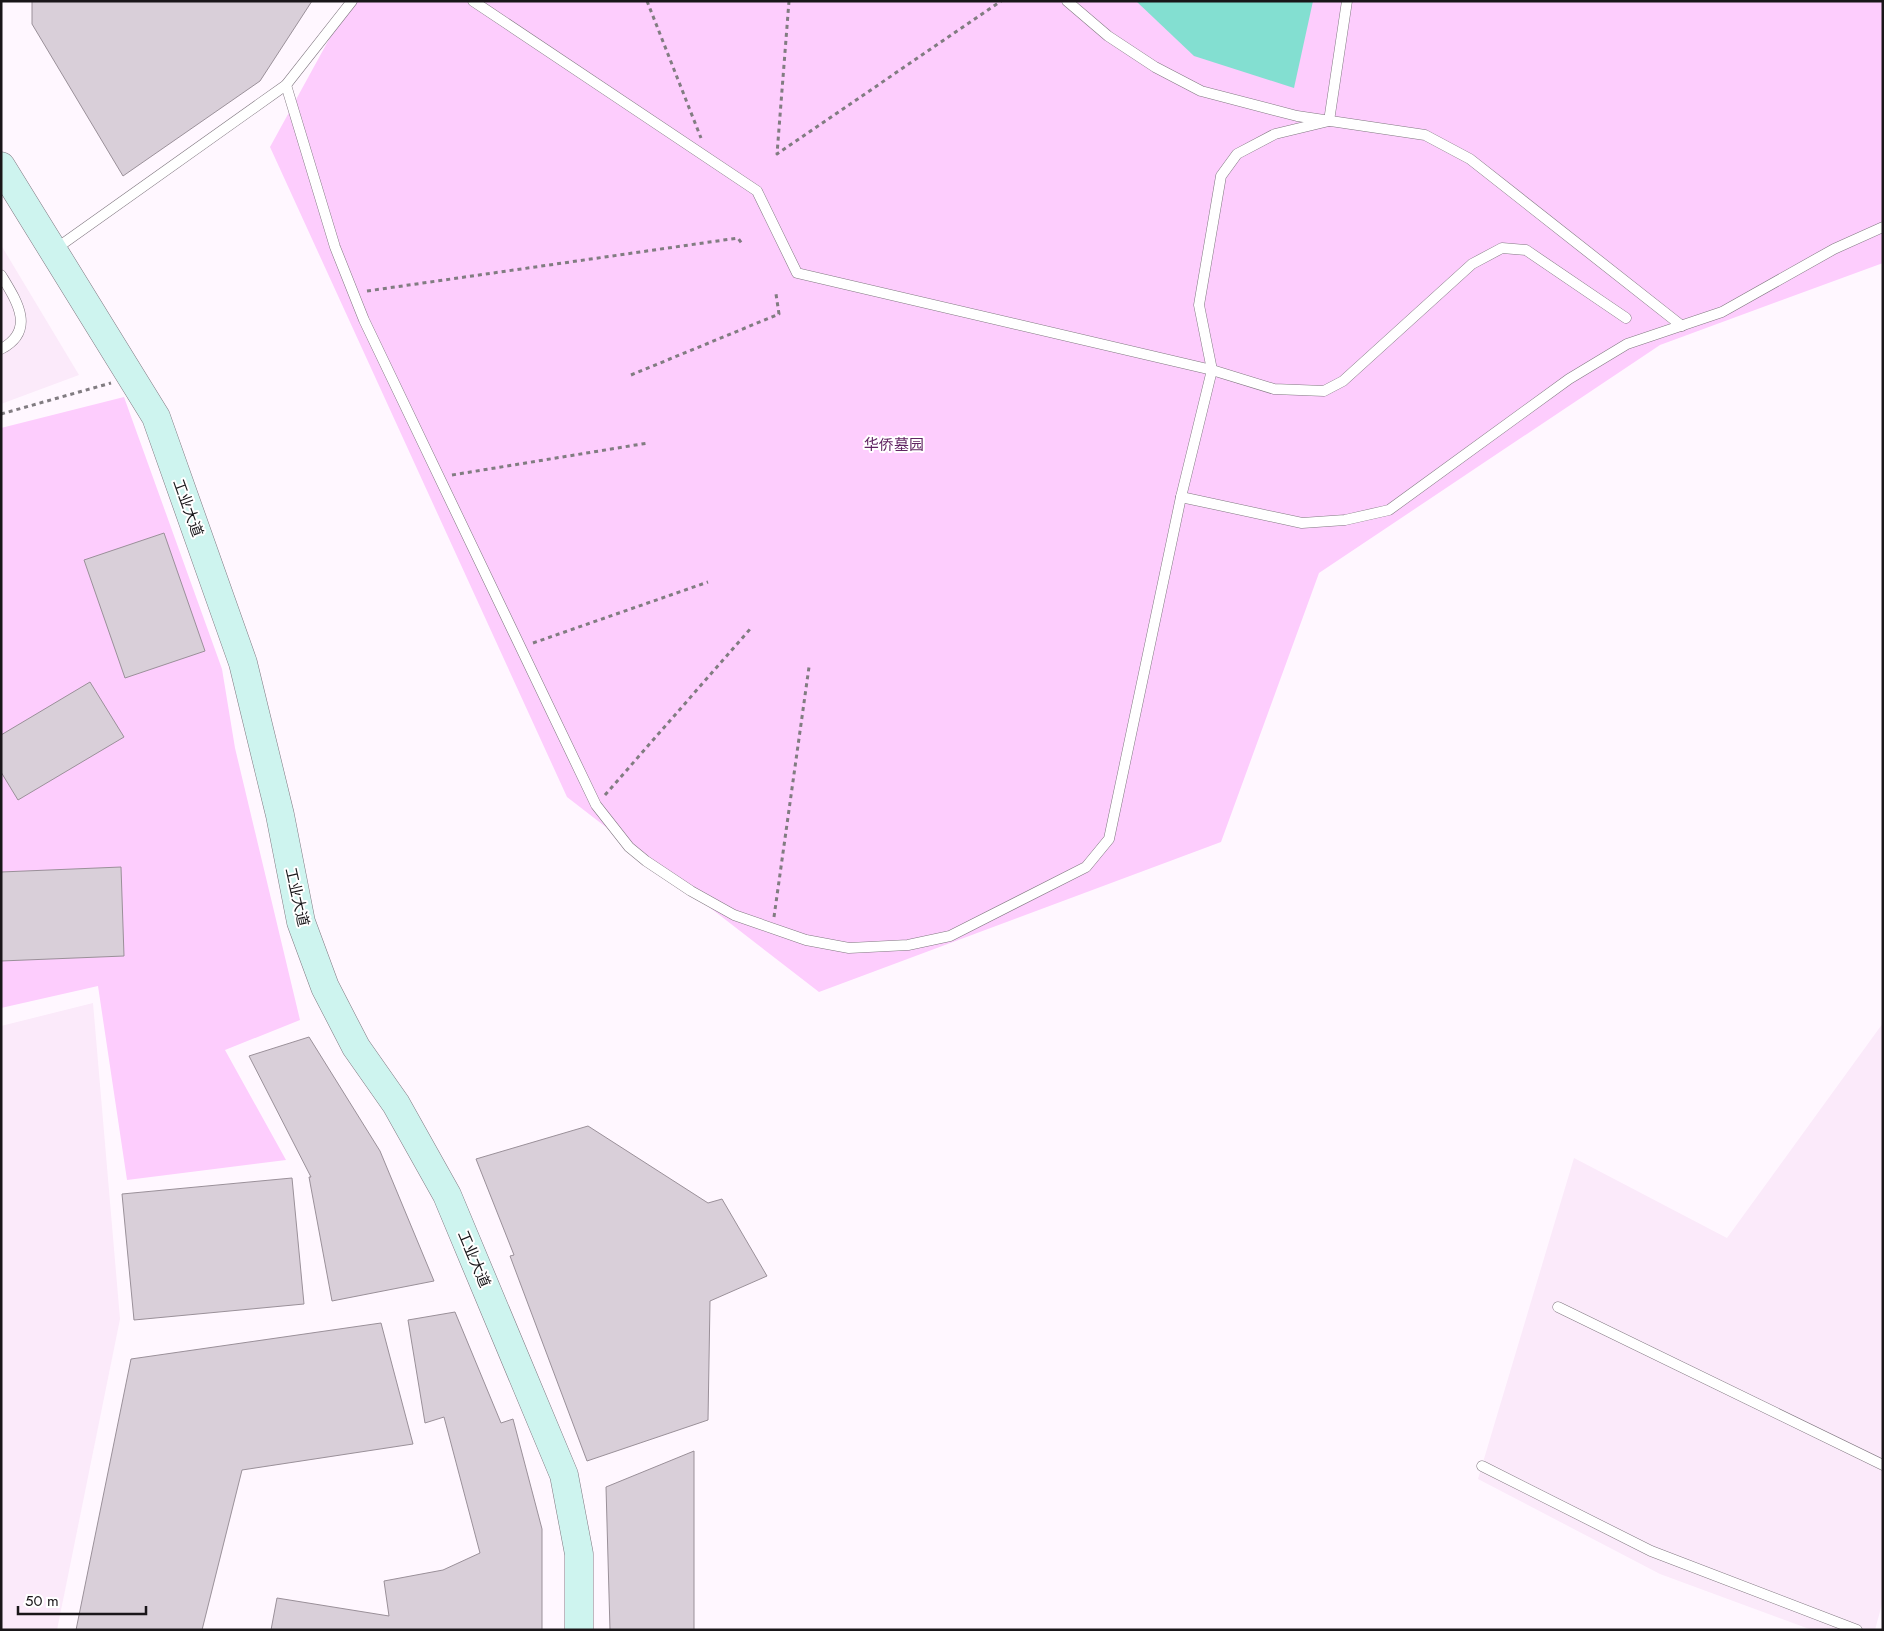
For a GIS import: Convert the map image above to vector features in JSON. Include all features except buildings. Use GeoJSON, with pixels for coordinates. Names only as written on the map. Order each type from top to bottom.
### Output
{"type":"FeatureCollection","features":[{"type":"Feature","properties":{"kind":"street","name":"工业大道"},"geometry":{"type":"LineString","coordinates":[[1,166],[156,418],[243,663],[280,815],[301,922],[325,987],[356,1047],[396,1104],[447,1195],[564,1476],[579,1554],[579,1630]]}},
{"type":"Feature","properties":{"kind":"lane"},"geometry":{"type":"LineString","coordinates":[[53,250],[286,85],[352,1]]}},
{"type":"Feature","properties":{"kind":"lane"},"geometry":{"type":"LineString","coordinates":[[473,1],[757,191],[797,273],[1212,370],[1274,389],[1324,391],[1343,381],[1472,264],[1502,248],[1526,250],[1626,318]]}},
{"type":"Feature","properties":{"kind":"lane"},"geometry":{"type":"LineString","coordinates":[[1067,1],[1108,36],[1155,67],[1201,91],[1297,116],[1425,135],[1470,159],[1682,326]]}},
{"type":"Feature","properties":{"kind":"lane"},"geometry":{"type":"LineString","coordinates":[[1329,121],[1347,1]]}},
{"type":"Feature","properties":{"kind":"lane"},"geometry":{"type":"LineString","coordinates":[[286,85],[335,247],[364,320],[596,805],[628,847],[691,890],[734,915],[806,940],[849,948],[908,945],[950,936],[1086,867],[1109,839],[1180,497],[1212,370],[1199,305],[1221,176],[1237,154],[1275,134],[1329,121]]}},
{"type":"Feature","properties":{"kind":"lane"},"geometry":{"type":"LineString","coordinates":[[1180,497],[1302,523],[1345,520],[1389,510],[1568,379],[1627,344],[1722,312],[1834,249],[1883,228]]}},
{"type":"Feature","properties":{"kind":"lane"},"geometry":{"type":"LineString","coordinates":[[1,275],[16,301],[22,317],[16,338],[1,349]]}},
{"type":"Feature","properties":{"kind":"lane"},"geometry":{"type":"LineString","coordinates":[[1558,1307],[1883,1466]]}},
{"type":"Feature","properties":{"kind":"lane"},"geometry":{"type":"LineString","coordinates":[[1482,1466],[1651,1551],[1857,1630]]}},
{"type":"Feature","properties":{"kind":"path"},"geometry":{"type":"LineString","coordinates":[[647,1],[710,159]]}},
{"type":"Feature","properties":{"kind":"path"},"geometry":{"type":"LineString","coordinates":[[789,1],[777,154],[1001,1]]}},
{"type":"Feature","properties":{"kind":"path"},"geometry":{"type":"LineString","coordinates":[[354,293],[738,238],[743,245]]}},
{"type":"Feature","properties":{"kind":"path"},"geometry":{"type":"LineString","coordinates":[[631,375],[779,314],[776,294]]}},
{"type":"Feature","properties":{"kind":"path"},"geometry":{"type":"LineString","coordinates":[[1,414],[131,378]]}},
{"type":"Feature","properties":{"kind":"path"},"geometry":{"type":"LineString","coordinates":[[440,477],[648,443]]}},
{"type":"Feature","properties":{"kind":"path"},"geometry":{"type":"LineString","coordinates":[[521,647],[708,582]]}},
{"type":"Feature","properties":{"kind":"path"},"geometry":{"type":"LineString","coordinates":[[596,805],[751,628]]}},
{"type":"Feature","properties":{"kind":"path"},"geometry":{"type":"LineString","coordinates":[[773,928],[809,667]]}},
{"type":"Feature","properties":{"kind":"shaded area"},"geometry":{"type":"Polygon","coordinates":[[[1136,1],[1313,1],[1294,88],[1194,56],[1136,1]]]}},
{"type":"Feature","properties":{"kind":"shaded area"},"geometry":{"type":"Polygon","coordinates":[[[1,245],[79,375],[1,404],[1,245]]]}},
{"type":"Feature","properties":{"kind":"shaded area"},"geometry":{"type":"Polygon","coordinates":[[[93,1003],[120,1319],[57,1630],[1,1630],[1,1026],[93,1003]]]}},
{"type":"Feature","properties":{"kind":"shaded area"},"geometry":{"type":"Polygon","coordinates":[[[1883,1023],[1883,1600],[1875,1630],[1812,1630],[1660,1574],[1478,1479],[1574,1158],[1727,1238],[1883,1023]]]}},
{"type":"Feature","properties":{"kind":"green space","name":"华侨墓园"},"geometry":{"type":"Polygon","coordinates":[[[350,1],[1883,1],[1883,263],[1660,345],[1319,573],[1221,842],[819,992],[567,797],[270,147],[350,1]]]}},
{"type":"Feature","properties":{"kind":"green space"},"geometry":{"type":"Polygon","coordinates":[[[124,397],[222,669],[235,748],[300,1020],[225,1050],[286,1160],[127,1180],[98,986],[1,1008],[1,428],[124,397]]]}}]}
